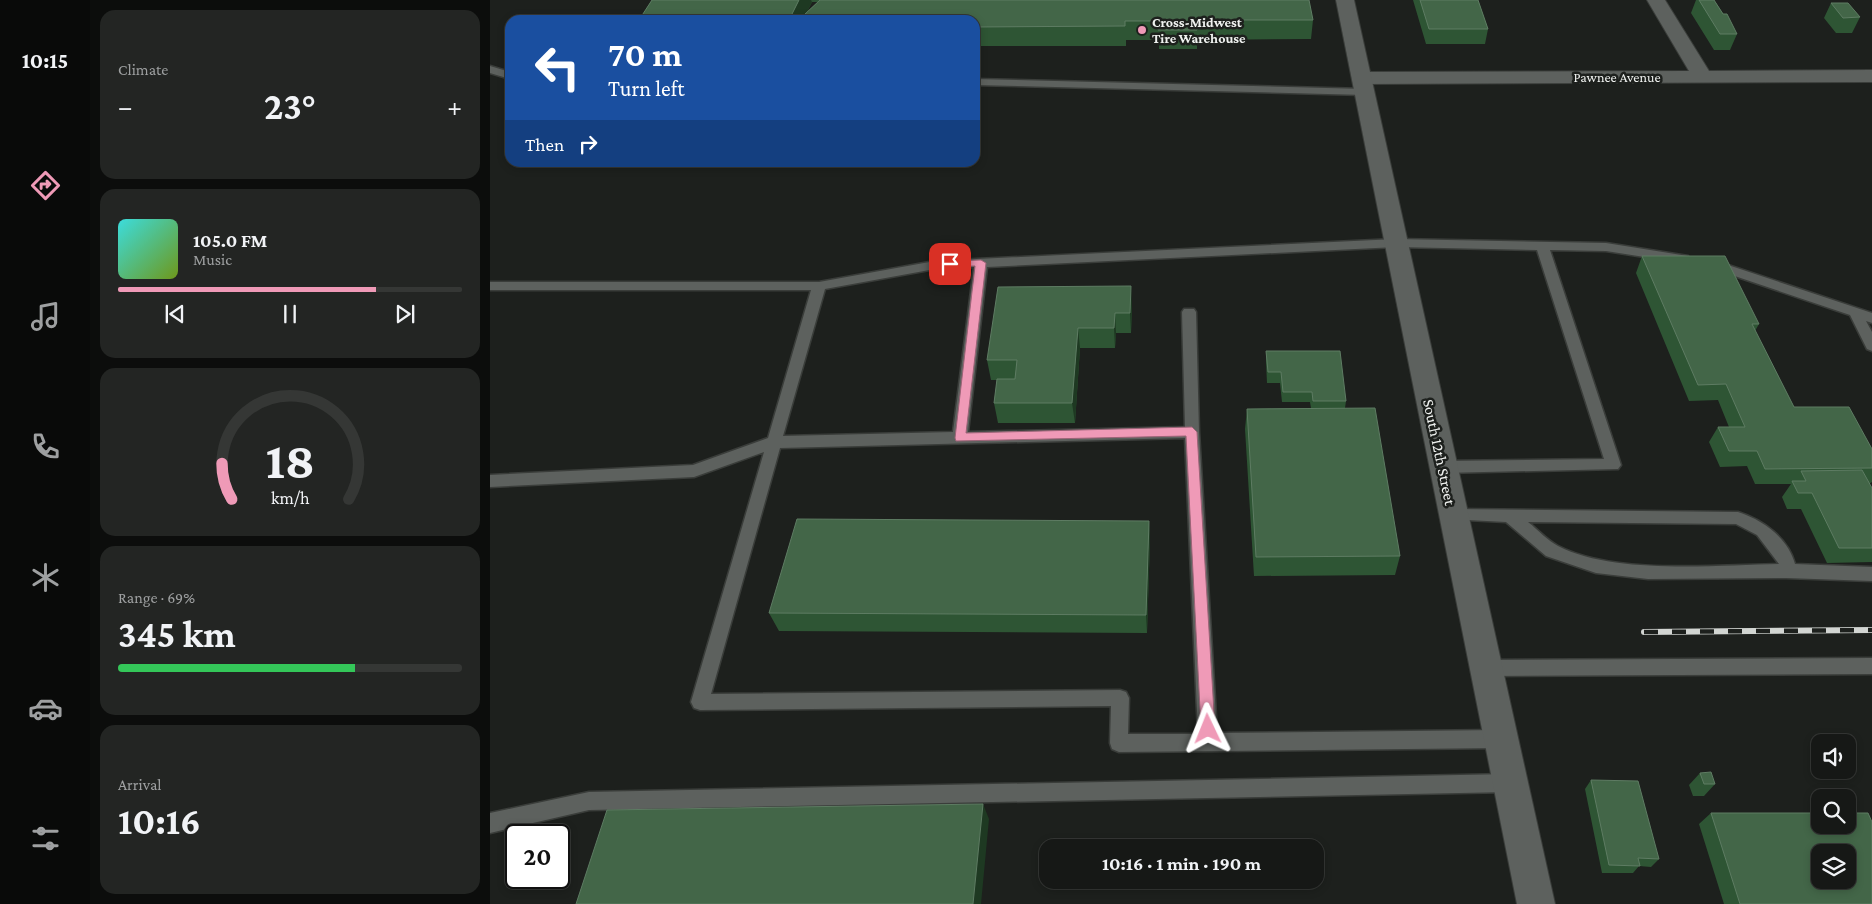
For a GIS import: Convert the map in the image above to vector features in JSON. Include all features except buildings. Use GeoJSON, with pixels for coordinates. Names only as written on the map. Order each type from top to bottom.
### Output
{"type":"FeatureCollection","features":[{"type":"Feature","properties":{"kind":"street","name":"South 12th Street"},"geometry":{"type":"LineString","coordinates":[[1345,0],[1536,904]]}},
{"type":"Feature","properties":{"kind":"street"},"geometry":{"type":"LineString","coordinates":[[1656,0],[1702,76]]}},
{"type":"Feature","properties":{"kind":"street","name":"Pawnee Avenue"},"geometry":{"type":"LineString","coordinates":[[1364,85],[1702,76],[1872,76]]}},
{"type":"Feature","properties":{"kind":"lane"},"geometry":{"type":"LineString","coordinates":[[490,69],[505,74]]}},
{"type":"Feature","properties":{"kind":"lane"},"geometry":{"type":"LineString","coordinates":[[980,82],[1364,85]]}},
{"type":"Feature","properties":{"kind":"lane"},"geometry":{"type":"LineString","coordinates":[[490,286],[819,286],[935,265],[1396,242],[1606,248],[1697,261],[1720,265],[1872,318]]}},
{"type":"Feature","properties":{"kind":"lane"},"geometry":{"type":"LineString","coordinates":[[1444,467],[1612,465],[1542,246]]}},
{"type":"Feature","properties":{"kind":"lane"},"geometry":{"type":"LineString","coordinates":[[960,438],[981,263]]}},
{"type":"Feature","properties":{"kind":"lane"},"geometry":{"type":"LineString","coordinates":[[819,286],[700,702],[1120,698],[1119,743],[1500,739]]}},
{"type":"Feature","properties":{"kind":"lane"},"geometry":{"type":"LineString","coordinates":[[1189,312],[1192,432],[1208,742]]}},
{"type":"Feature","properties":{"kind":"lane"},"geometry":{"type":"LineString","coordinates":[[1855,312],[1872,346]]}},
{"type":"Feature","properties":{"kind":"lane"},"geometry":{"type":"LineString","coordinates":[[490,481],[694,471],[774,442],[1192,432]]}},
{"type":"Feature","properties":{"kind":"lane"},"geometry":{"type":"LineString","coordinates":[[1454,516],[1738,518],[1754,524],[1771,538],[1786,560],[1786,570]]}},
{"type":"Feature","properties":{"kind":"lane"},"geometry":{"type":"LineString","coordinates":[[1510,516],[1552,551],[1596,566],[1648,572],[1786,570],[1872,574]]}},
{"type":"Feature","properties":{"kind":"lane"},"geometry":{"type":"LineString","coordinates":[[1486,668],[1872,666]]}},
{"type":"Feature","properties":{"kind":"lane"},"geometry":{"type":"LineString","coordinates":[[490,823],[589,801],[1510,783]]}},
{"type":"Feature","properties":{"kind":"railway"},"geometry":{"type":"LineString","coordinates":[[1644,632],[1872,630]]}},
{"type":"Feature","properties":{"kind":"place","name":"Cross-Midwest Tire Warehouse"},"geometry":{"type":"Point","coordinates":[1142,30]}},
{"type":"Feature","properties":{"kind":"route"},"geometry":{"type":"LineString","coordinates":[[950,264],[981,263],[960,438],[1192,432],[1208,729]]}}]}
